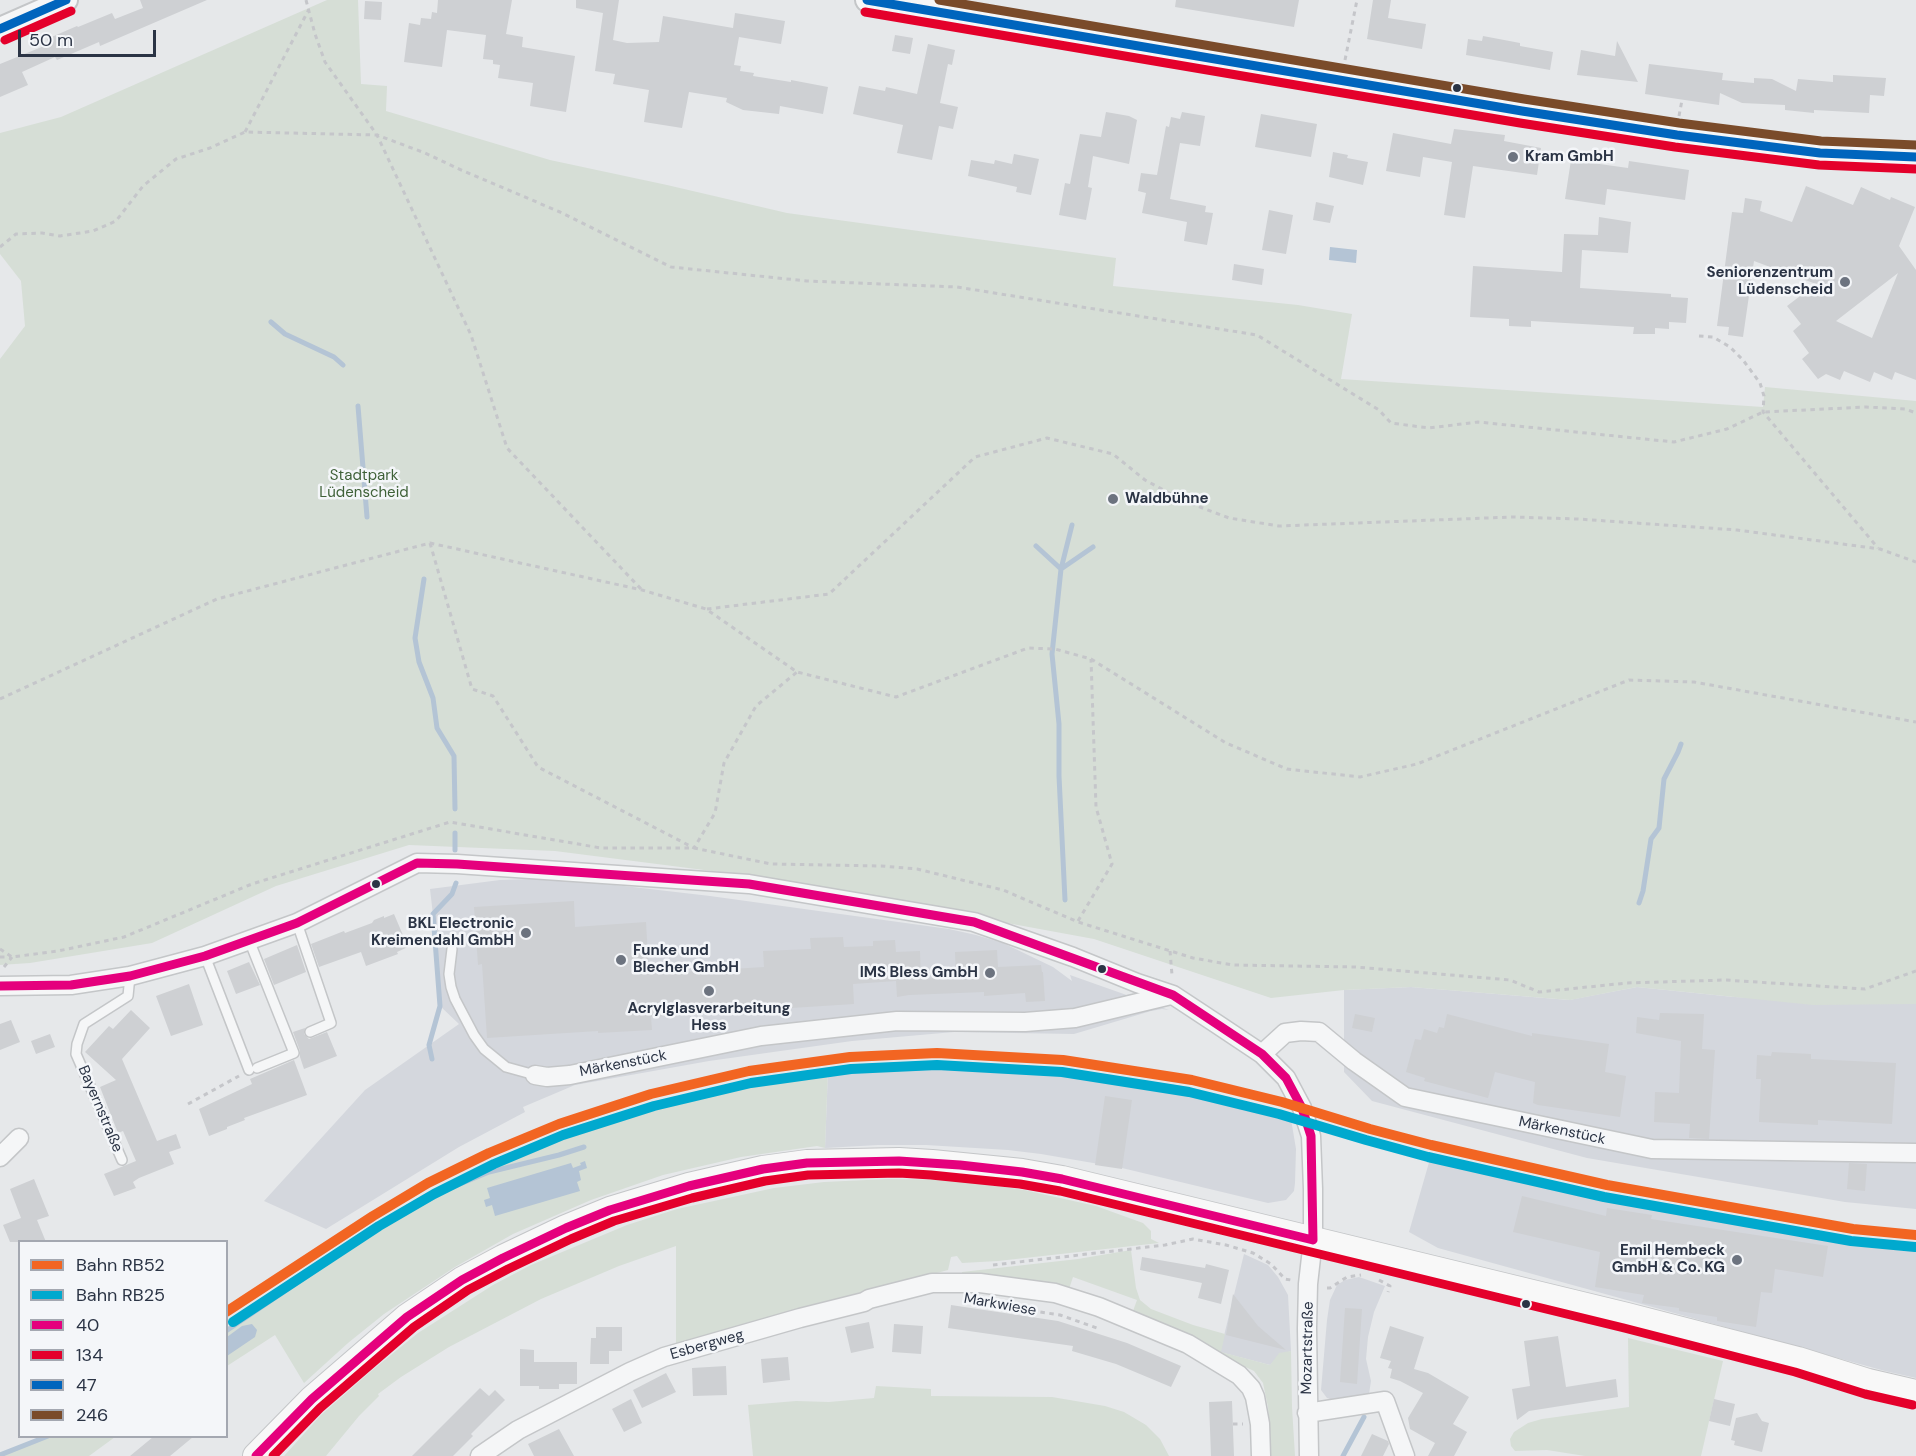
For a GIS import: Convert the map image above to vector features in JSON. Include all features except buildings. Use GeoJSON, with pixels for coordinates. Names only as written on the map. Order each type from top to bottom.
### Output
{"type":"FeatureCollection","features":[{"type":"Feature","properties":{"kind":"main road"},"geometry":{"type":"LineString","coordinates":[[256,1456],[312,1399],[406,1317],[462,1280],[503,1258],[610,1210],[690,1186],[762,1169],[807,1163],[899,1161],[960,1165],[1062,1179],[1628,1316],[1916,1393]]}},
{"type":"Feature","properties":{"kind":"street"},"geometry":{"type":"LineString","coordinates":[[0,29],[66,0]]}},
{"type":"Feature","properties":{"kind":"street"},"geometry":{"type":"LineString","coordinates":[[867,0],[1522,111],[1701,139],[1820,153],[1916,157]]}},
{"type":"Feature","properties":{"kind":"street"},"geometry":{"type":"LineString","coordinates":[[0,986],[71,985],[130,976],[205,956],[297,923],[417,863],[749,884],[974,922],[1137,983],[1173,994],[1262,1054],[1286,1078],[1302,1108],[1311,1137],[1313,1240]]}},
{"type":"Feature","properties":{"kind":"street","name":"Märkenstück"},"geometry":{"type":"LineString","coordinates":[[535,1075],[547,1077],[570,1075],[761,1036],[897,1021],[1025,1022],[1075,1018],[1173,994]]}},
{"type":"Feature","properties":{"kind":"street","name":"Märkenstück"},"geometry":{"type":"LineString","coordinates":[[1262,1054],[1285,1033],[1319,1032],[1354,1061],[1405,1097],[1652,1149],[1916,1153]]}},
{"type":"Feature","properties":{"kind":"street"},"geometry":{"type":"LineString","coordinates":[[0,1157],[19,1138]]}},
{"type":"Feature","properties":{"kind":"street","name":"Mozartstraße"},"geometry":{"type":"LineString","coordinates":[[1309,1456],[1308,1284],[1313,1240]]}},
{"type":"Feature","properties":{"kind":"street","name":"Esbergweg"},"geometry":{"type":"LineString","coordinates":[[480,1456],[518,1430],[664,1357],[908,1288],[932,1282],[953,1284]]}},
{"type":"Feature","properties":{"kind":"street","name":"Markwiese"},"geometry":{"type":"LineString","coordinates":[[953,1284],[980,1284],[1055,1293],[1129,1318],[1188,1344],[1239,1375],[1251,1388],[1256,1397],[1262,1456]]}},
{"type":"Feature","properties":{"kind":"street"},"geometry":{"type":"LineString","coordinates":[[1307,1413],[1385,1401],[1406,1456]]}},
{"type":"Feature","properties":{"kind":"lane"},"geometry":{"type":"LineString","coordinates":[[297,923],[331,1023],[310,1032]]}},
{"type":"Feature","properties":{"kind":"lane"},"geometry":{"type":"LineString","coordinates":[[205,956],[253,1069],[294,1053],[249,940]]}},
{"type":"Feature","properties":{"kind":"lane"},"geometry":{"type":"LineString","coordinates":[[452,949],[449,974],[451,987],[474,1035],[484,1049],[506,1067],[535,1075]]}},
{"type":"Feature","properties":{"kind":"lane","name":"Bayernstraße"},"geometry":{"type":"LineString","coordinates":[[122,1160],[76,1054],[84,1024],[128,996],[130,976]]}},
{"type":"Feature","properties":{"kind":"path"},"geometry":{"type":"LineString","coordinates":[[306,0],[315,34],[326,62],[377,135],[471,335],[507,448],[642,590]]}},
{"type":"Feature","properties":{"kind":"path"},"geometry":{"type":"LineString","coordinates":[[1341,80],[1357,0]]}},
{"type":"Feature","properties":{"kind":"path"},"geometry":{"type":"LineString","coordinates":[[245,132],[309,9]]}},
{"type":"Feature","properties":{"kind":"path"},"geometry":{"type":"LineString","coordinates":[[0,247],[16,234],[42,233],[60,236],[93,231],[116,221],[143,186],[176,159],[210,148],[245,132],[377,135],[425,153],[561,212],[671,267],[807,281],[957,287],[1257,335],[1379,410],[1391,423],[1429,428],[1478,422],[1674,442],[1727,429],[1763,412],[1866,407],[1905,409],[1916,413]]}},
{"type":"Feature","properties":{"kind":"path"},"geometry":{"type":"LineString","coordinates":[[1699,336],[1713,337],[1730,347],[1743,360],[1760,383],[1764,396],[1763,412],[1880,549]]}},
{"type":"Feature","properties":{"kind":"path"},"geometry":{"type":"LineString","coordinates":[[706,609],[829,594],[975,457],[1047,438],[1113,454],[1145,480],[1184,501],[1229,518],[1279,526],[1513,517],[1578,519],[1737,530],[1880,549],[1916,562]]}},
{"type":"Feature","properties":{"kind":"path"},"geometry":{"type":"LineString","coordinates":[[429,543],[472,689],[493,696],[538,767],[694,848],[715,813],[724,763],[756,706],[797,672]]}},
{"type":"Feature","properties":{"kind":"path"},"geometry":{"type":"LineString","coordinates":[[0,699],[217,599],[429,543],[642,590],[706,609],[797,672],[896,697],[1028,648],[1055,649],[1090,658],[1226,742],[1287,768],[1360,777],[1416,764],[1629,680],[1694,682],[1916,722]]}},
{"type":"Feature","properties":{"kind":"path"},"geometry":{"type":"LineString","coordinates":[[1078,922],[1112,864],[1096,807],[1090,658]]}},
{"type":"Feature","properties":{"kind":"path"},"geometry":{"type":"LineString","coordinates":[[1170,951],[1173,994]]}},
{"type":"Feature","properties":{"kind":"path"},"geometry":{"type":"LineString","coordinates":[[0,957],[12,957],[0,972]]}},
{"type":"Feature","properties":{"kind":"path"},"geometry":{"type":"LineString","coordinates":[[189,1104],[253,1069]]}},
{"type":"Feature","properties":{"kind":"path"},"geometry":{"type":"LineString","coordinates":[[991,1265],[1165,1245],[1193,1239],[1253,1253],[1271,1264],[1285,1279],[1308,1284],[1330,1288],[1347,1277],[1364,1275]]}},
{"type":"Feature","properties":{"kind":"path"},"geometry":{"type":"LineString","coordinates":[[1375,1278],[1390,1286],[1388,1293]]}},
{"type":"Feature","properties":{"kind":"path","name":"Markwiese"},"geometry":{"type":"LineString","coordinates":[[986,1304],[1060,1315],[1101,1329]]}},
{"type":"Feature","properties":{"kind":"shaded area"},"geometry":{"type":"Polygon","coordinates":[[[500,880],[581,881],[710,896],[949,929],[1003,943],[1053,967],[1072,981],[1070,975],[1169,1010],[1151,1011],[1074,1034],[954,1032],[852,1041],[709,1061],[575,1085],[523,1107],[525,1112],[459,1147],[326,1229],[264,1201],[365,1090],[459,1024],[440,1006],[430,889],[500,880]]]}},
{"type":"Feature","properties":{"kind":"shaded area"},"geometry":{"type":"Polygon","coordinates":[[[1411,987],[1569,1000],[1637,987],[1734,997],[1916,1004],[1916,1209],[1845,1202],[1587,1158],[1372,1101],[1344,1072],[1344,990],[1411,987]]]}},
{"type":"Feature","properties":{"kind":"shaded area"},"geometry":{"type":"Polygon","coordinates":[[[960,1065],[1093,1073],[1190,1087],[1291,1119],[1296,1149],[1294,1191],[1286,1200],[1268,1203],[1122,1168],[1008,1150],[926,1145],[825,1148],[828,1069],[960,1065]]]}},
{"type":"Feature","properties":{"kind":"shaded area"},"geometry":{"type":"Polygon","coordinates":[[[1430,1159],[1567,1192],[1916,1251],[1916,1378],[1438,1248],[1409,1232],[1430,1159]]]}},
{"type":"Feature","properties":{"kind":"shaded area"},"geometry":{"type":"Polygon","coordinates":[[[1244,1254],[1268,1265],[1288,1295],[1291,1351],[1270,1365],[1220,1352],[1244,1254]]]}},
{"type":"Feature","properties":{"kind":"shaded area"},"geometry":{"type":"Polygon","coordinates":[[[1359,1277],[1385,1286],[1374,1312],[1368,1337],[1366,1359],[1371,1381],[1369,1394],[1333,1400],[1327,1398],[1321,1390],[1330,1300],[1337,1285],[1345,1280],[1359,1277]]]}},
{"type":"Feature","properties":{"kind":"green space","name":"Stadtpark Lüdenscheid"},"geometry":{"type":"Polygon","coordinates":[[[327,0],[358,0],[361,84],[387,86],[386,111],[550,160],[787,213],[1116,258],[1113,286],[1298,305],[1352,314],[1341,379],[1763,407],[1765,387],[1916,401],[1916,1004],[1813,1005],[1637,987],[1570,1000],[1411,987],[1344,990],[1271,998],[1094,939],[751,876],[555,851],[409,845],[276,886],[152,943],[30,963],[0,965],[0,359],[25,326],[21,281],[0,254],[0,133],[61,117],[327,0]]]}},
{"type":"Feature","properties":{"kind":"green space"},"geometry":{"type":"Polygon","coordinates":[[[828,1069],[825,1148],[817,1146],[741,1157],[663,1175],[591,1200],[513,1234],[455,1267],[384,1314],[304,1383],[275,1335],[228,1365],[228,1330],[384,1224],[448,1189],[489,1172],[493,1161],[563,1133],[650,1104],[751,1080],[828,1069]]]}},
{"type":"Feature","properties":{"kind":"green space"},"geometry":{"type":"Polygon","coordinates":[[[888,1179],[959,1180],[1024,1190],[1096,1206],[1143,1223],[1151,1231],[1151,1239],[1159,1243],[998,1261],[962,1263],[957,1256],[951,1257],[948,1270],[676,1345],[676,1246],[619,1266],[541,1299],[449,1347],[378,1394],[379,1396],[326,1456],[284,1456],[321,1415],[418,1333],[493,1285],[531,1265],[627,1225],[677,1209],[774,1188],[824,1182],[888,1179]]]}},
{"type":"Feature","properties":{"kind":"green space"},"geometry":{"type":"Polygon","coordinates":[[[1131,1250],[1136,1288],[1140,1300],[1151,1309],[1225,1334],[1221,1352],[1270,1365],[1279,1353],[1291,1351],[1295,1456],[1271,1456],[1268,1407],[1263,1383],[1254,1371],[1218,1354],[1192,1337],[1133,1311],[1137,1300],[1073,1277],[1069,1289],[962,1278],[962,1272],[1078,1259],[1131,1250]]]}},
{"type":"Feature","properties":{"kind":"green space"},"geometry":{"type":"Polygon","coordinates":[[[1628,1338],[1723,1361],[1701,1456],[1585,1456],[1547,1450],[1515,1451],[1510,1439],[1514,1432],[1528,1423],[1629,1407],[1628,1338]]]}},
{"type":"Feature","properties":{"kind":"green space"},"geometry":{"type":"Polygon","coordinates":[[[876,1386],[931,1389],[931,1396],[1052,1397],[1105,1406],[1124,1412],[1146,1425],[1160,1439],[1169,1456],[753,1456],[748,1405],[874,1398],[876,1386]]]}},
{"type":"Feature","properties":{"kind":"green space"},"geometry":{"type":"Polygon","coordinates":[[[45,1438],[114,1438],[89,1456],[0,1456],[45,1438]]]}},
{"type":"Feature","properties":{"kind":"water"},"geometry":{"type":"Polygon","coordinates":[[[1330,247],[1357,250],[1356,263],[1329,260],[1330,247]]]}},
{"type":"Feature","properties":{"kind":"water"},"geometry":{"type":"Polygon","coordinates":[[[585,1161],[587,1168],[579,1171],[581,1180],[577,1182],[580,1191],[495,1216],[492,1205],[486,1207],[484,1200],[490,1198],[487,1188],[571,1163],[573,1168],[585,1161]]]}},
{"type":"Feature","properties":{"kind":"water"},"geometry":{"type":"Polygon","coordinates":[[[252,1324],[257,1330],[255,1337],[228,1355],[228,1336],[242,1326],[252,1324]]]}},
{"type":"Feature","properties":{"kind":"waterway"},"geometry":{"type":"LineString","coordinates":[[271,322],[285,334],[334,357],[343,365]]}},
{"type":"Feature","properties":{"kind":"waterway"},"geometry":{"type":"LineString","coordinates":[[358,406],[367,517]]}},
{"type":"Feature","properties":{"kind":"waterway"},"geometry":{"type":"LineString","coordinates":[[1065,900],[1059,724],[1052,654],[1061,569],[1072,525]]}},
{"type":"Feature","properties":{"kind":"waterway"},"geometry":{"type":"LineString","coordinates":[[1036,546],[1061,569],[1093,547]]}},
{"type":"Feature","properties":{"kind":"waterway"},"geometry":{"type":"LineString","coordinates":[[424,579],[415,638],[419,662],[433,698],[437,728],[454,756],[455,809]]}},
{"type":"Feature","properties":{"kind":"waterway"},"geometry":{"type":"LineString","coordinates":[[1639,903],[1651,839],[1659,828],[1664,779],[1681,744]]}},
{"type":"Feature","properties":{"kind":"waterway"},"geometry":{"type":"LineString","coordinates":[[455,833],[455,850]]}},
{"type":"Feature","properties":{"kind":"waterway"},"geometry":{"type":"LineString","coordinates":[[432,1059],[429,1045],[440,1006],[433,914],[452,894],[456,883]]}},
{"type":"Feature","properties":{"kind":"waterway"},"geometry":{"type":"LineString","coordinates":[[228,1330],[384,1224],[448,1189],[489,1172],[584,1147]]}},
{"type":"Feature","properties":{"kind":"waterway"},"geometry":{"type":"LineString","coordinates":[[1343,1456],[1364,1417]]}},
{"type":"Feature","properties":{"kind":"waterway"},"geometry":{"type":"LineString","coordinates":[[0,1455],[43,1438]]}},
{"type":"Feature","properties":{"kind":"rail line","name":"RB52"},"geometry":{"type":"LineString","coordinates":[[228,1311],[428,1183],[489,1153],[559,1124],[651,1094],[749,1071],[850,1057],[937,1053],[1063,1060],[1192,1080],[1282,1102],[1431,1145],[1607,1185],[1853,1229],[1916,1235]]}},
{"type":"Feature","properties":{"kind":"rail line","name":"RB25"},"geometry":{"type":"LineString","coordinates":[[233,1322],[379,1226],[434,1194],[494,1164],[563,1135],[654,1106],[751,1083],[851,1069],[937,1065],[1062,1072],[1189,1092],[1279,1114],[1428,1157],[1604,1197],[1851,1241],[1915,1247]]}},
{"type":"Feature","properties":{"kind":"transit line","name":"47"},"geometry":{"type":"LineString","coordinates":[[0,29],[66,0]]}},
{"type":"Feature","properties":{"kind":"transit line","name":"47"},"geometry":{"type":"LineString","coordinates":[[867,0],[1522,111],[1677,135],[1820,153],[1916,157]]}},
{"type":"Feature","properties":{"kind":"transit line","name":"246"},"geometry":{"type":"LineString","coordinates":[[939,0],[1679,123],[1821,141],[1916,145]]}},
{"type":"Feature","properties":{"kind":"transit line","name":"134"},"geometry":{"type":"LineString","coordinates":[[5,40],[71,11]]}},
{"type":"Feature","properties":{"kind":"transit line","name":"134"},"geometry":{"type":"LineString","coordinates":[[865,12],[1520,123],[1675,147],[1819,165],[1916,169]]}},
{"type":"Feature","properties":{"kind":"transit line","name":"40"},"geometry":{"type":"LineString","coordinates":[[0,986],[71,985],[130,976],[205,956],[297,923],[417,863],[749,884],[974,922],[1173,995],[1262,1054],[1286,1078],[1302,1108],[1311,1136],[1313,1240]]}},
{"type":"Feature","properties":{"kind":"transit line","name":"40"},"geometry":{"type":"LineString","coordinates":[[256,1456],[312,1399],[407,1317],[462,1280],[566,1228],[610,1210],[689,1186],[763,1169],[807,1163],[899,1161],[1022,1172],[1062,1179],[1313,1240]]}},
{"type":"Feature","properties":{"kind":"transit line","name":"134"},"geometry":{"type":"LineString","coordinates":[[273,1456],[320,1408],[414,1327],[468,1290],[571,1239],[614,1221],[692,1198],[765,1181],[808,1175],[899,1173],[931,1175],[1020,1184],[1060,1191],[1624,1328],[1913,1405]]}},
{"type":"Feature","properties":{"kind":"place","name":"Kram GmbH"},"geometry":{"type":"Point","coordinates":[1513,157]}},
{"type":"Feature","properties":{"kind":"place","name":"Seniorenzentrum Lüdenscheid"},"geometry":{"type":"Point","coordinates":[1845,282]}},
{"type":"Feature","properties":{"kind":"place","name":"Waldbühne"},"geometry":{"type":"Point","coordinates":[1113,499]}},
{"type":"Feature","properties":{"kind":"place","name":"BKL Electronic Kreimendahl GmbH"},"geometry":{"type":"Point","coordinates":[526,933]}},
{"type":"Feature","properties":{"kind":"place","name":"Funke und Blecher GmbH"},"geometry":{"type":"Point","coordinates":[621,960]}},
{"type":"Feature","properties":{"kind":"place","name":"IMS Bless GmbH"},"geometry":{"type":"Point","coordinates":[990,973]}},
{"type":"Feature","properties":{"kind":"place","name":"Acrylglasverarbeitung Hess"},"geometry":{"type":"Point","coordinates":[709,991]}},
{"type":"Feature","properties":{"kind":"place","name":"Emil Hembeck GmbH & Co. KG"},"geometry":{"type":"Point","coordinates":[1737,1260]}}]}
